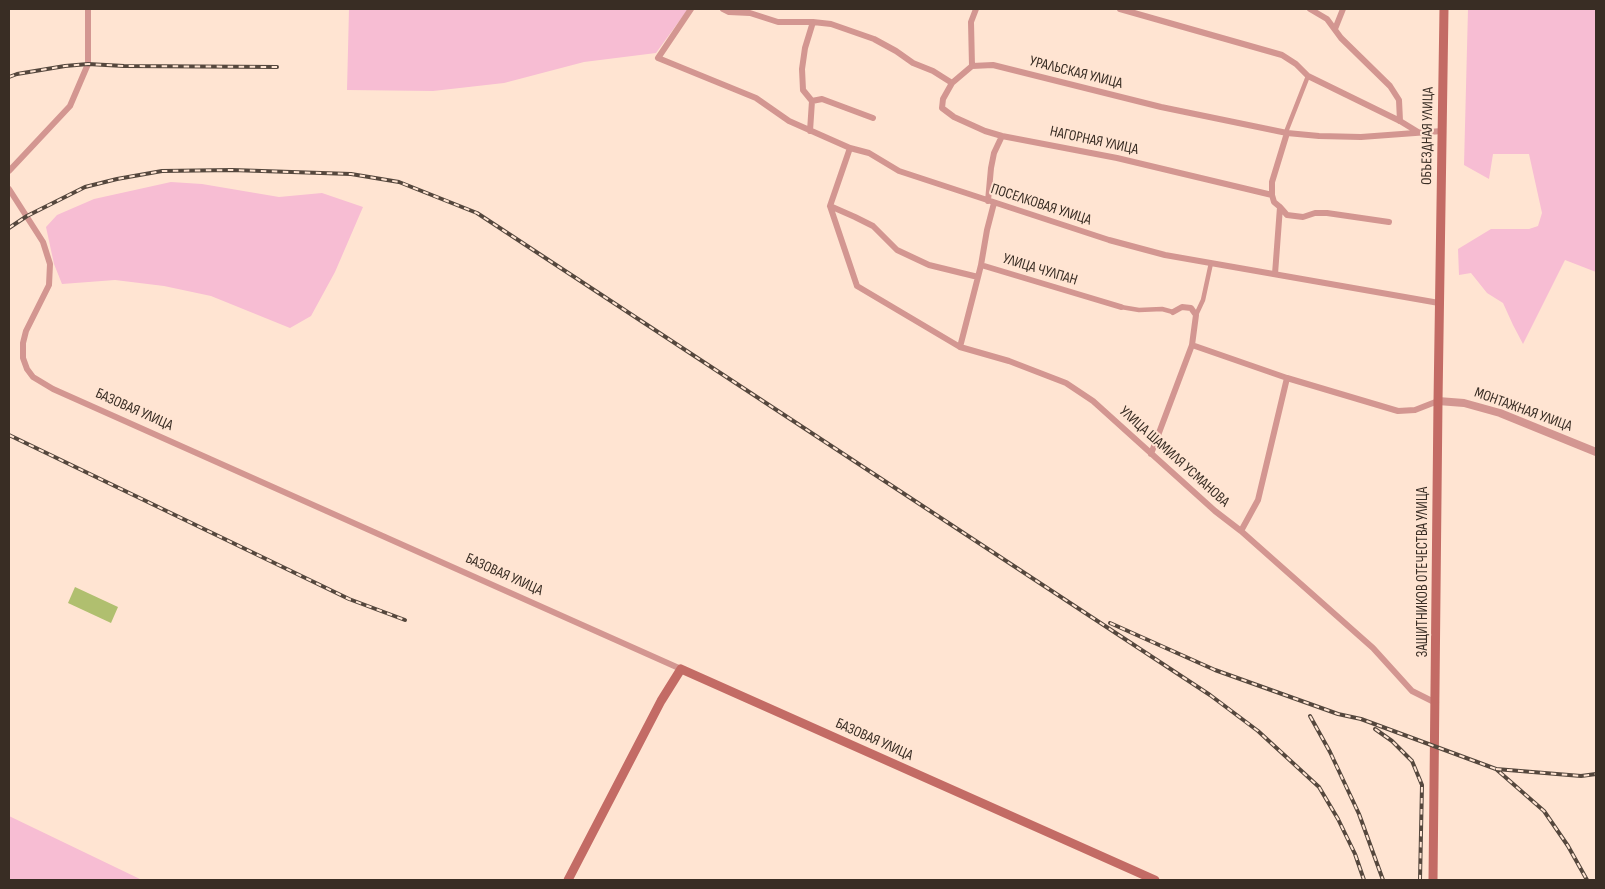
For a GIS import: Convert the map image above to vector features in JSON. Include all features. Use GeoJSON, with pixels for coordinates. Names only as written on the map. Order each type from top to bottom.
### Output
{"type":"FeatureCollection","features":[{"type":"Feature","properties":{"kind":"main road","name":"ОБЪЕЗДНАЯ УЛИЦА"},"geometry":{"type":"LineString","coordinates":[[1440,265],[1444,9]]}},
{"type":"Feature","properties":{"kind":"main road","name":"ЗАЩИТНИКОВ ОТЕЧЕСТВА УЛИЦА"},"geometry":{"type":"LineString","coordinates":[[1433,880],[1440,265]]}},
{"type":"Feature","properties":{"kind":"main road"},"geometry":{"type":"LineString","coordinates":[[568,880],[660,701],[681,669]]}},
{"type":"Feature","properties":{"kind":"main road","name":"БАЗОВАЯ УЛИЦА"},"geometry":{"type":"LineString","coordinates":[[681,669],[1155,880]]}},
{"type":"Feature","properties":{"kind":"street"},"geometry":{"type":"LineString","coordinates":[[9,171],[70,106],[88,64],[88,9]]}},
{"type":"Feature","properties":{"kind":"street","name":"ПОСЕЛКОВАЯ УЛИЦА"},"geometry":{"type":"LineString","coordinates":[[692,9],[658,58],[756,98],[789,121],[850,148],[869,153],[899,171],[1109,240],[1165,255],[1439,303]]}},
{"type":"Feature","properties":{"kind":"street"},"geometry":{"type":"LineString","coordinates":[[723,9],[729,12],[750,13],[778,22],[831,24],[874,39],[913,63],[934,71],[952,83],[972,66],[971,22],[976,9]]}},
{"type":"Feature","properties":{"kind":"street"},"geometry":{"type":"LineString","coordinates":[[1120,9],[1282,55],[1296,64],[1308,76],[1400,121],[1420,133]]}},
{"type":"Feature","properties":{"kind":"street"},"geometry":{"type":"LineString","coordinates":[[1310,9],[1327,19],[1341,38],[1390,86],[1399,100],[1400,121]]}},
{"type":"Feature","properties":{"kind":"street"},"geometry":{"type":"LineString","coordinates":[[1335,29],[1343,9]]}},
{"type":"Feature","properties":{"kind":"street"},"geometry":{"type":"LineString","coordinates":[[810,131],[812,101],[803,90],[802,69],[805,48],[813,22]]}},
{"type":"Feature","properties":{"kind":"street","name":"УРАЛЬСКАЯ УЛИЦА"},"geometry":{"type":"LineString","coordinates":[[972,66],[994,65],[1161,107],[1286,132],[1319,136],[1361,137],[1442,131]]}},
{"type":"Feature","properties":{"kind":"street"},"geometry":{"type":"LineString","coordinates":[[1308,76],[1286,132],[1277,162],[1272,182],[1274,202],[1287,215],[1303,217],[1327,212],[1389,222]]}},
{"type":"Feature","properties":{"kind":"street","name":"НАГОРНАЯ УЛИЦА"},"geometry":{"type":"LineString","coordinates":[[952,83],[943,99],[942,108],[954,117],[977,128],[1002,136],[1117,158],[1272,195]]}},
{"type":"Feature","properties":{"kind":"street"},"geometry":{"type":"LineString","coordinates":[[812,101],[822,99],[873,118]]}},
{"type":"Feature","properties":{"kind":"street"},"geometry":{"type":"LineString","coordinates":[[982,265],[991,202],[991,168],[994,153],[1002,136]]}},
{"type":"Feature","properties":{"kind":"street"},"geometry":{"type":"LineString","coordinates":[[850,148],[830,206],[872,226],[898,250],[929,265],[978,277]]}},
{"type":"Feature","properties":{"kind":"street","name":"БАЗОВАЯ УЛИЦА"},"geometry":{"type":"LineString","coordinates":[[9,189],[43,242],[50,264],[49,285],[26,332],[23,343],[23,358],[26,370],[33,377],[52,389],[681,669]]}},
{"type":"Feature","properties":{"kind":"street","name":"УЛИЦА ШАМИЛЯ УСМАНОВА"},"geometry":{"type":"LineString","coordinates":[[830,206],[857,286],[960,347],[1009,361],[1066,382],[1093,401],[1215,511],[1241,531],[1373,648],[1412,692],[1436,704]]}},
{"type":"Feature","properties":{"kind":"street"},"geometry":{"type":"LineString","coordinates":[[1275,274],[1280,207]]}},
{"type":"Feature","properties":{"kind":"street"},"geometry":{"type":"LineString","coordinates":[[1151,454],[1192,345],[1196,315],[1203,300],[1211,263]]}},
{"type":"Feature","properties":{"kind":"street","name":"УЛИЦА ЧУЛПАН"},"geometry":{"type":"LineString","coordinates":[[960,347],[982,265],[1121,307]]}},
{"type":"Feature","properties":{"kind":"street"},"geometry":{"type":"LineString","coordinates":[[1121,307],[1140,310],[1162,309],[1173,312],[1182,307],[1191,308],[1196,315]]}},
{"type":"Feature","properties":{"kind":"street"},"geometry":{"type":"LineString","coordinates":[[1192,345],[1287,378],[1398,411],[1415,410],[1438,401]]}},
{"type":"Feature","properties":{"kind":"street"},"geometry":{"type":"LineString","coordinates":[[1241,531],[1258,500],[1287,378]]}},
{"type":"Feature","properties":{"kind":"street","name":"МОНТАЖНАЯ УЛИЦА"},"geometry":{"type":"LineString","coordinates":[[1438,401],[1464,403],[1500,413],[1596,452]]}},
{"type":"Feature","properties":{"kind":"shaded area"},"geometry":{"type":"Polygon","coordinates":[[[349,9],[688,9],[656,53],[584,62],[504,83],[433,91],[347,90],[349,9]]]}},
{"type":"Feature","properties":{"kind":"shaded area"},"geometry":{"type":"Polygon","coordinates":[[[1468,9],[1596,9],[1596,272],[1565,260],[1523,344],[1503,303],[1487,293],[1471,273],[1459,275],[1458,249],[1491,229],[1529,229],[1538,226],[1542,213],[1529,154],[1493,154],[1489,179],[1464,165],[1468,9]]]}},
{"type":"Feature","properties":{"kind":"shaded area"},"geometry":{"type":"Polygon","coordinates":[[[171,182],[202,184],[279,197],[322,193],[363,207],[335,272],[311,316],[290,328],[211,296],[164,286],[115,280],[62,284],[54,264],[46,227],[57,215],[94,199],[171,182]]]}},
{"type":"Feature","properties":{"kind":"shaded area"},"geometry":{"type":"Polygon","coordinates":[[[75,587],[118,607],[111,623],[68,603],[75,587]]]}},
{"type":"Feature","properties":{"kind":"shaded area"},"geometry":{"type":"Polygon","coordinates":[[[9,816],[142,880],[9,880],[9,816]]]}},
{"type":"Feature","properties":{"kind":"railway"},"geometry":{"type":"LineString","coordinates":[[9,77],[65,66],[88,64],[277,67]]}},
{"type":"Feature","properties":{"kind":"railway"},"geometry":{"type":"LineString","coordinates":[[9,228],[27,216],[85,187],[162,171],[232,170],[351,174],[399,182],[477,213],[1210,695],[1258,731],[1319,787],[1338,819],[1355,854],[1364,880]]}},
{"type":"Feature","properties":{"kind":"railway"},"geometry":{"type":"LineString","coordinates":[[9,435],[349,599],[405,620]]}},
{"type":"Feature","properties":{"kind":"railway"},"geometry":{"type":"LineString","coordinates":[[1110,623],[1215,670],[1338,714],[1361,719],[1496,769],[1544,811],[1568,846],[1587,880]]}},
{"type":"Feature","properties":{"kind":"railway"},"geometry":{"type":"LineString","coordinates":[[1310,716],[1330,752],[1359,814],[1383,880]]}},
{"type":"Feature","properties":{"kind":"railway"},"geometry":{"type":"LineString","coordinates":[[1375,729],[1392,741],[1412,761],[1422,785],[1420,880]]}},
{"type":"Feature","properties":{"kind":"railway"},"geometry":{"type":"LineString","coordinates":[[1496,769],[1581,776],[1596,774]]}}]}
